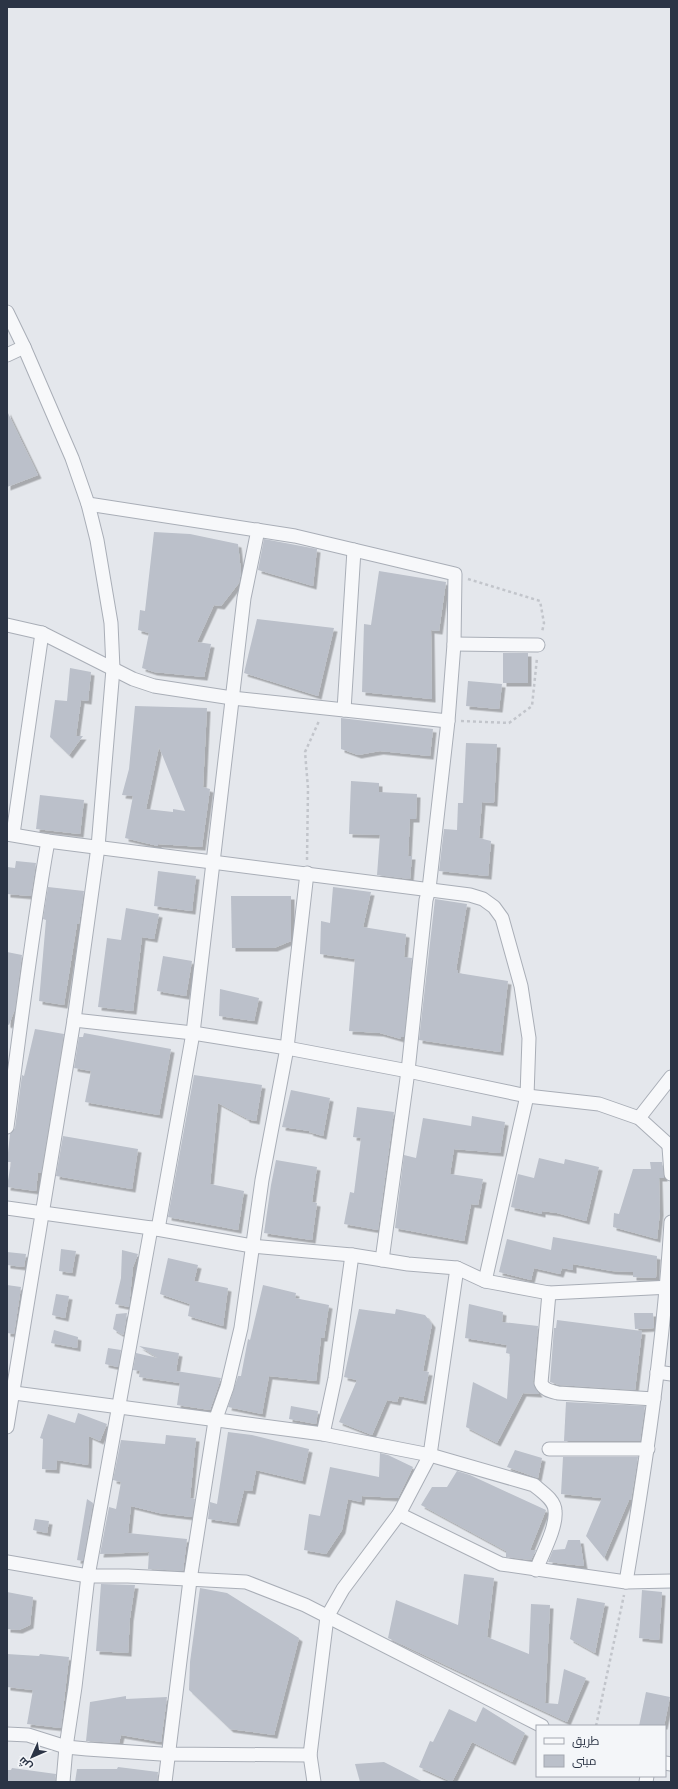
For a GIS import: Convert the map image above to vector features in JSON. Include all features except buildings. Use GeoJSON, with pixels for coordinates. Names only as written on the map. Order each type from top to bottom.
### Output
{"type":"FeatureCollection","features":[{"type":"Feature","properties":{"kind":"street"},"geometry":{"type":"LineString","coordinates":[[7,312],[24,347],[72,458],[88,504],[97,540],[111,623],[113,669],[98,847],[74,1020],[42,1214],[10,1392],[7,1427]]}},
{"type":"Feature","properties":{"kind":"street"},"geometry":{"type":"LineString","coordinates":[[7,355],[24,347]]}},
{"type":"Feature","properties":{"kind":"street"},"geometry":{"type":"LineString","coordinates":[[88,504],[295,536],[455,574],[454,644],[448,721],[429,889],[426,900],[408,1071],[382,1260]]}},
{"type":"Feature","properties":{"kind":"street"},"geometry":{"type":"LineString","coordinates":[[63,1782],[66,1747],[75,1687],[88,1576],[110,1446],[155,1229],[193,1033],[244,598],[258,530]]}},
{"type":"Feature","properties":{"kind":"street"},"geometry":{"type":"LineString","coordinates":[[344,710],[354,550]]}},
{"type":"Feature","properties":{"kind":"street"},"geometry":{"type":"LineString","coordinates":[[7,625],[42,633],[113,669],[154,686],[232,698],[448,721]]}},
{"type":"Feature","properties":{"kind":"street"},"geometry":{"type":"LineString","coordinates":[[42,633],[10,834],[48,841],[214,861],[470,895],[483,899],[494,907],[502,918],[521,986],[529,1038],[528,1096],[485,1281]]}},
{"type":"Feature","properties":{"kind":"street"},"geometry":{"type":"LineString","coordinates":[[454,644],[538,645]]}},
{"type":"Feature","properties":{"kind":"street"},"geometry":{"type":"LineString","coordinates":[[7,1127],[30,964],[33,924],[48,841]]}},
{"type":"Feature","properties":{"kind":"street"},"geometry":{"type":"LineString","coordinates":[[165,1782],[190,1580],[215,1421],[227,1387],[241,1328],[262,1180],[287,1048],[307,873]]}},
{"type":"Feature","properties":{"kind":"street"},"geometry":{"type":"LineString","coordinates":[[74,1020],[193,1033],[287,1048],[528,1096],[599,1104],[639,1118],[670,1147],[671,1174]]}},
{"type":"Feature","properties":{"kind":"street"},"geometry":{"type":"LineString","coordinates":[[639,1118],[671,1077]]}},
{"type":"Feature","properties":{"kind":"street"},"geometry":{"type":"LineString","coordinates":[[7,1208],[155,1229],[252,1246],[352,1255],[408,1264],[457,1268],[485,1281],[549,1293],[669,1287]]}},
{"type":"Feature","properties":{"kind":"street"},"geometry":{"type":"LineString","coordinates":[[626,1582],[648,1449],[669,1287],[671,1222]]}},
{"type":"Feature","properties":{"kind":"street"},"geometry":{"type":"LineString","coordinates":[[323,1434],[335,1378],[352,1255]]}},
{"type":"Feature","properties":{"kind":"street"},"geometry":{"type":"LineString","coordinates":[[314,1782],[310,1755],[327,1617],[344,1589],[399,1514],[430,1455],[457,1268]]}},
{"type":"Feature","properties":{"kind":"street"},"geometry":{"type":"LineString","coordinates":[[549,1293],[541,1383],[542,1387],[558,1393],[654,1399]]}},
{"type":"Feature","properties":{"kind":"street"},"geometry":{"type":"LineString","coordinates":[[658,1372],[671,1374]]}},
{"type":"Feature","properties":{"kind":"street"},"geometry":{"type":"LineString","coordinates":[[10,1392],[215,1421],[323,1434],[430,1455],[534,1485],[548,1496],[556,1510],[554,1523],[536,1570]]}},
{"type":"Feature","properties":{"kind":"street"},"geometry":{"type":"LineString","coordinates":[[549,1449],[648,1449]]}},
{"type":"Feature","properties":{"kind":"street"},"geometry":{"type":"LineString","coordinates":[[399,1514],[501,1564],[626,1582],[671,1581]]}},
{"type":"Feature","properties":{"kind":"street"},"geometry":{"type":"LineString","coordinates":[[7,1562],[88,1576],[128,1576],[246,1582],[305,1605],[540,1725]]}},
{"type":"Feature","properties":{"kind":"street"},"geometry":{"type":"LineString","coordinates":[[7,1734],[28,1735],[66,1747],[168,1754],[310,1755]]}},
{"type":"Feature","properties":{"kind":"path"},"geometry":{"type":"LineString","coordinates":[[448,721],[509,723],[532,706],[538,645],[544,623],[540,601],[455,574]]}},
{"type":"Feature","properties":{"kind":"path"},"geometry":{"type":"LineString","coordinates":[[307,873],[308,788],[305,752],[326,708]]}},
{"type":"Feature","properties":{"kind":"path"},"geometry":{"type":"LineString","coordinates":[[596,1725],[626,1582]]}}]}
